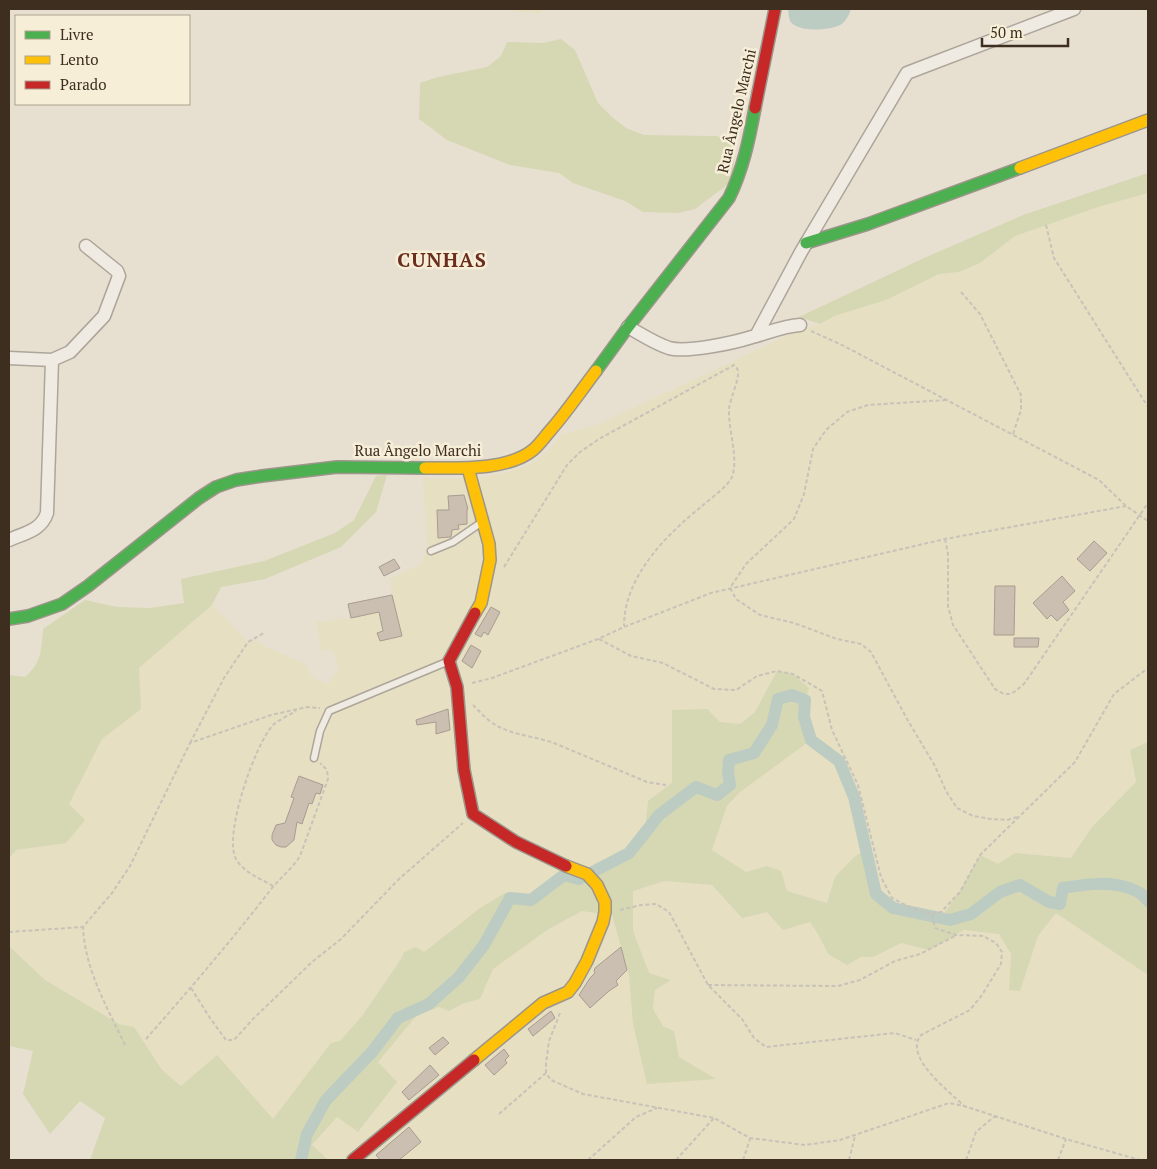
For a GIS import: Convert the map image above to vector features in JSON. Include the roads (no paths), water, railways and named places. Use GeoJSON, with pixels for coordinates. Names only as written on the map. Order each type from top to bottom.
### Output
{"type":"FeatureCollection","features":[{"type":"Feature","properties":{"kind":"street","name":"Rua Ângelo Marchi"},"geometry":{"type":"LineString","coordinates":[[11,616],[28,616],[62,604],[88,586],[199,498],[216,488],[236,480],[336,467],[468,468],[498,464],[515,459],[533,450],[562,417],[628,327],[729,198],[745,157],[776,9]]}},
{"type":"Feature","properties":{"kind":"street"},"geometry":{"type":"LineString","coordinates":[[756,336],[806,243],[907,73],[1074,9]]}},
{"type":"Feature","properties":{"kind":"street"},"geometry":{"type":"LineString","coordinates":[[806,243],[868,224],[1148,120]]}},
{"type":"Feature","properties":{"kind":"street"},"geometry":{"type":"LineString","coordinates":[[9,358],[52,360],[70,352],[104,316],[119,276],[117,271],[86,246]]}},
{"type":"Feature","properties":{"kind":"street"},"geometry":{"type":"LineString","coordinates":[[628,327],[671,349],[686,349],[734,343],[788,326],[800,325]]}},
{"type":"Feature","properties":{"kind":"street"},"geometry":{"type":"LineString","coordinates":[[9,540],[35,530],[45,520],[47,513],[52,360]]}},
{"type":"Feature","properties":{"kind":"street"},"geometry":{"type":"LineString","coordinates":[[353,1160],[544,1003],[568,992],[579,975],[606,914],[602,896],[586,874],[564,866],[529,849],[491,828],[473,814],[464,770],[457,686],[449,661],[481,603],[490,560],[489,544],[468,468]]}},
{"type":"Feature","properties":{"kind":"lane"},"geometry":{"type":"LineString","coordinates":[[431,550],[453,542],[482,522]]}},
{"type":"Feature","properties":{"kind":"lane"},"geometry":{"type":"LineString","coordinates":[[314,758],[320,731],[329,711],[449,661]]}},
{"type":"Feature","properties":{"kind":"waterway"},"geometry":{"type":"LineString","coordinates":[[301,1160],[307,1134],[326,1100],[372,1052],[398,1018],[429,1004],[459,977],[484,945],[510,898],[531,900],[564,875],[579,879],[629,853],[659,815],[696,787],[717,795],[730,785],[729,760],[754,753],[772,725],[778,699],[792,695],[805,700],[804,717],[811,740],[839,761],[854,797],[876,894],[893,908],[950,920],[971,914],[1000,892],[1020,885],[1049,902],[1060,904],[1063,888],[1100,884],[1119,885],[1128,888],[1140,893],[1148,901]]}},
{"type":"Feature","properties":{"kind":"district","name":"CUNHAS"},"geometry":{"type":"Point","coordinates":[442,260]}}]}
